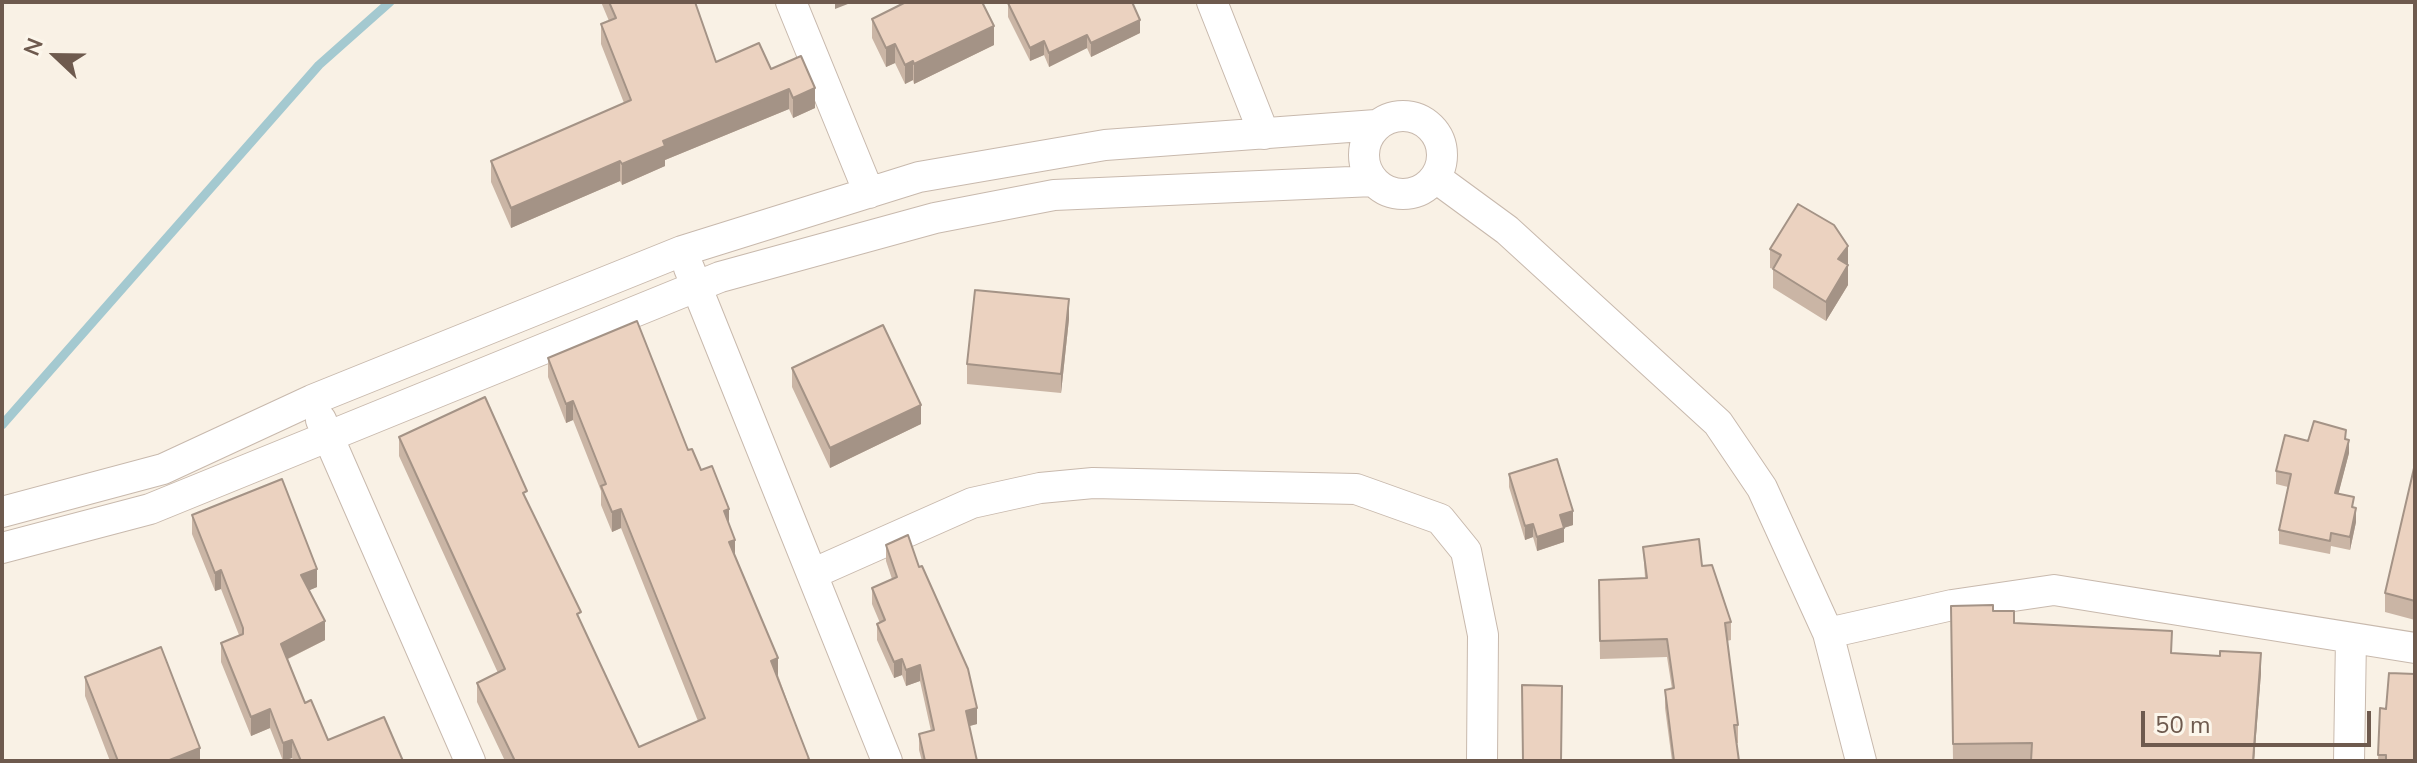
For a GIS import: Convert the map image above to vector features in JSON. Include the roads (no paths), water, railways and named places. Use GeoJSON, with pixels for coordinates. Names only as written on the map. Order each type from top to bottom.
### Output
{"type":"FeatureCollection","features":[{"type":"Feature","properties":{"kind":"street"},"geometry":{"type":"LineString","coordinates":[[791,2],[869,193]]}},
{"type":"Feature","properties":{"kind":"street"},"geometry":{"type":"LineString","coordinates":[[1212,2],[1264,134]]}},
{"type":"Feature","properties":{"kind":"street"},"geometry":{"type":"LineString","coordinates":[[2,512],[163,469],[312,400],[682,251],[919,177],[1105,145],[1376,125],[1396,116],[1419,118],[1435,132],[1442,147],[1442,163],[1436,178],[1419,192],[1397,195],[1374,181],[1365,167],[1364,145],[1376,125]]}},
{"type":"Feature","properties":{"kind":"street"},"geometry":{"type":"LineString","coordinates":[[1436,178],[1507,230],[1718,423],[1762,488],[1828,633],[1861,761]]}},
{"type":"Feature","properties":{"kind":"street"},"geometry":{"type":"LineString","coordinates":[[2,548],[150,509],[329,439],[720,277],[935,218],[1054,195],[1374,181]]}},
{"type":"Feature","properties":{"kind":"street"},"geometry":{"type":"LineString","coordinates":[[682,251],[887,761]]}},
{"type":"Feature","properties":{"kind":"street"},"geometry":{"type":"LineString","coordinates":[[312,400],[470,761]]}},
{"type":"Feature","properties":{"kind":"street"},"geometry":{"type":"LineString","coordinates":[[812,574],[972,503],[1040,488],[1155,483],[1356,489],[1440,519],[1466,551],[1483,635],[1482,761]]}},
{"type":"Feature","properties":{"kind":"street"},"geometry":{"type":"LineString","coordinates":[[1828,633],[1952,605],[2054,590],[2415,648]]}},
{"type":"Feature","properties":{"kind":"street"},"geometry":{"type":"LineString","coordinates":[[2349,761],[2351,638]]}},
{"type":"Feature","properties":{"kind":"waterway"},"geometry":{"type":"LineString","coordinates":[[2,425],[319,65],[390,2]]}}]}
